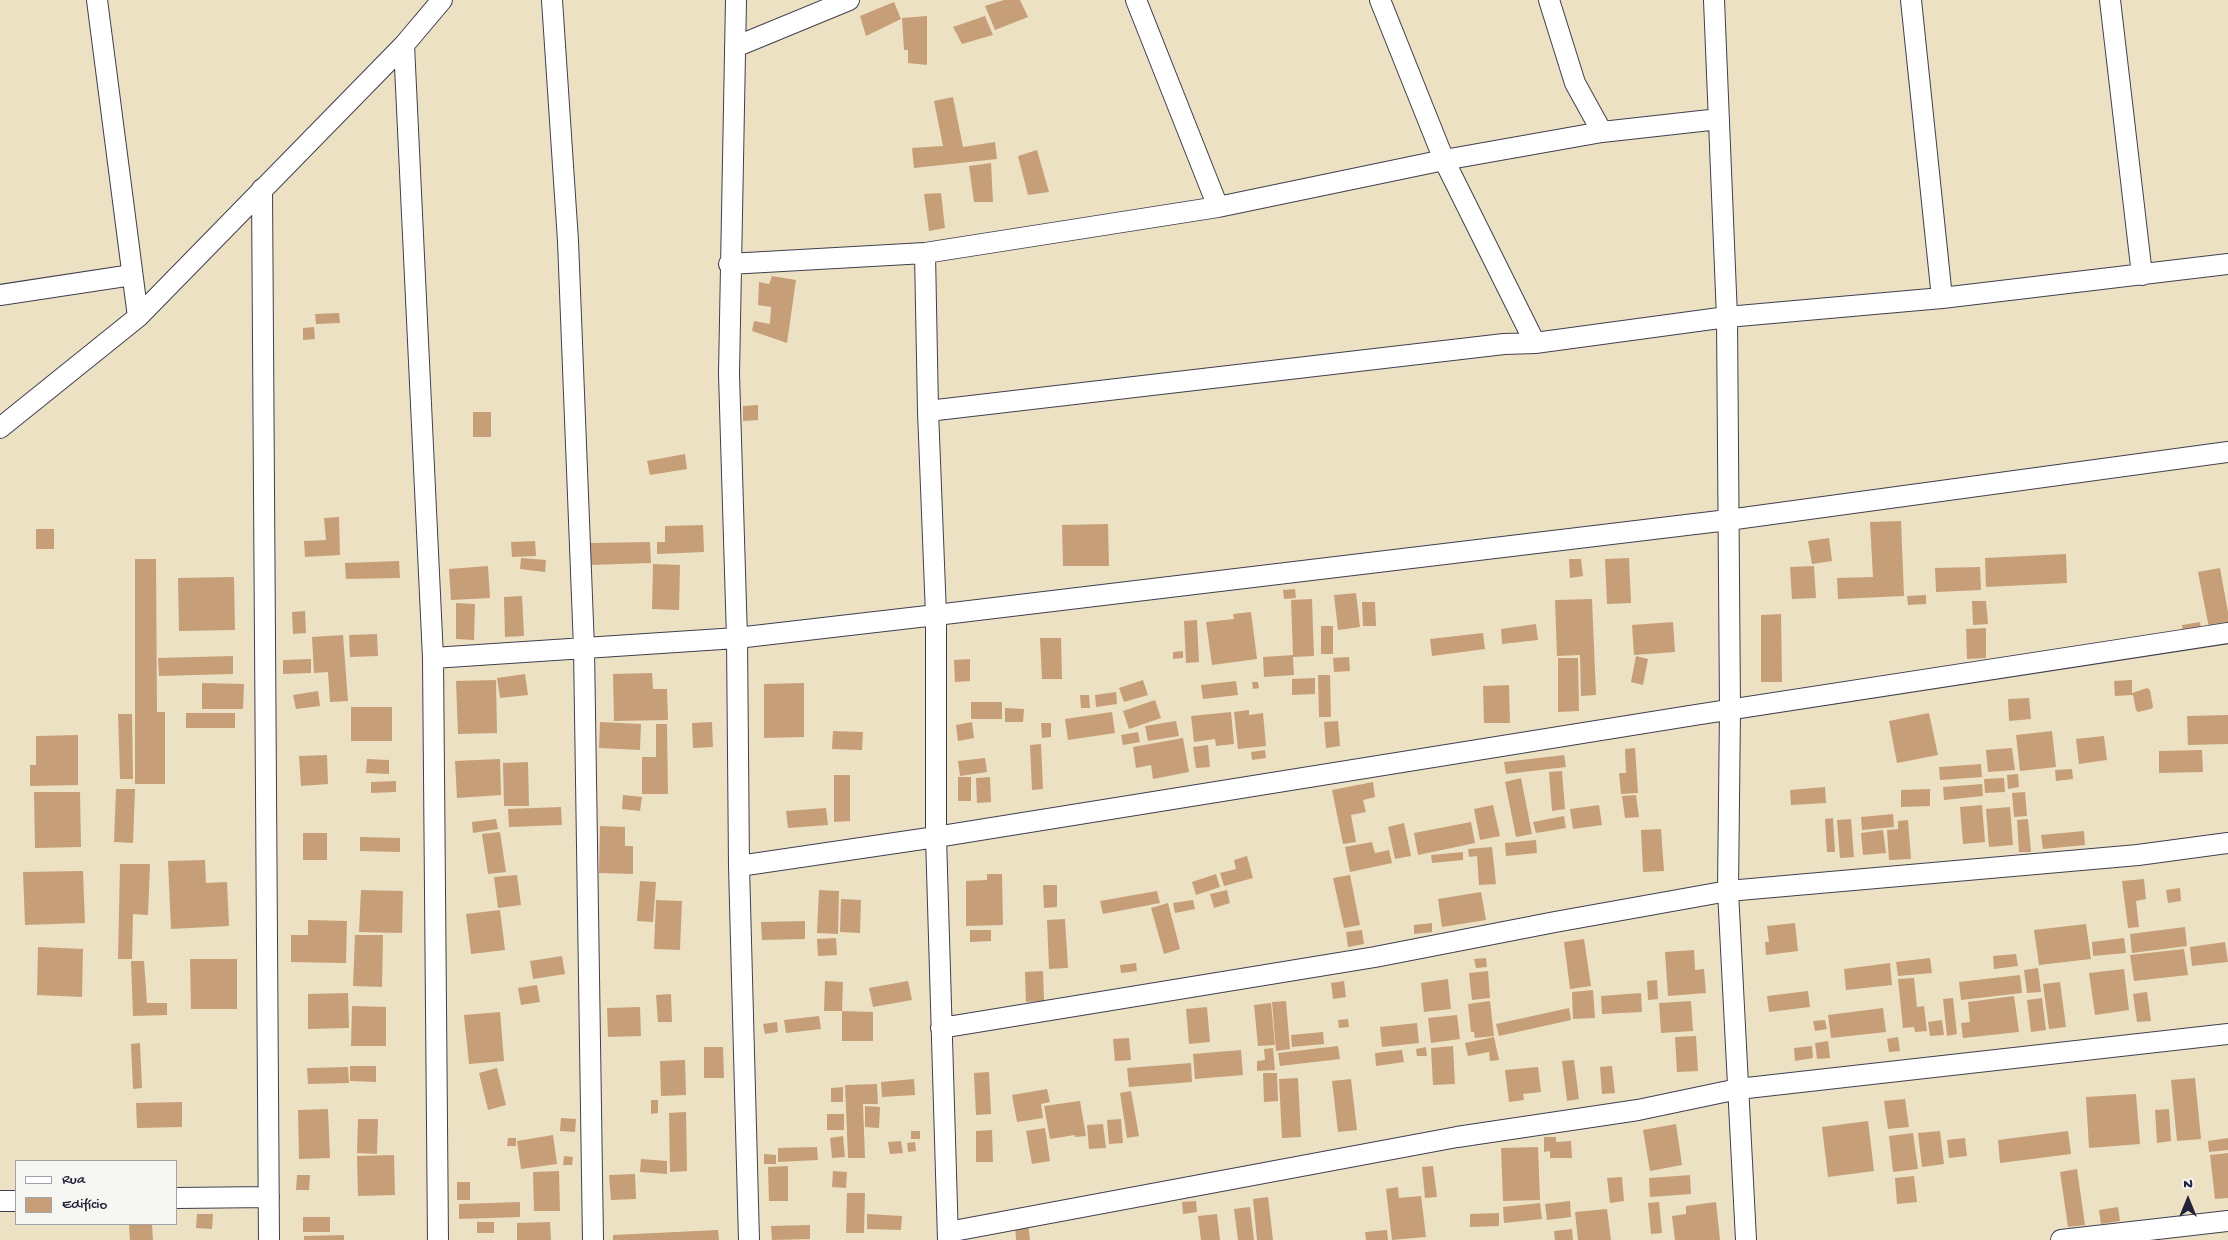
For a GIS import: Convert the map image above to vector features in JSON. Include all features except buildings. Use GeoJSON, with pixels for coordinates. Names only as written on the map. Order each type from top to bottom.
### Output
{"type":"FeatureCollection","features":[{"type":"Feature","properties":{"kind":"street"},"geometry":{"type":"LineString","coordinates":[[97,0],[138,317]]}},
{"type":"Feature","properties":{"kind":"street"},"geometry":{"type":"LineString","coordinates":[[0,428],[138,317],[404,44],[442,0]]}},
{"type":"Feature","properties":{"kind":"street"},"geometry":{"type":"LineString","coordinates":[[552,0],[568,241],[584,648],[593,1240]]}},
{"type":"Feature","properties":{"kind":"street"},"geometry":{"type":"LineString","coordinates":[[736,0],[728,374],[737,638],[739,866],[750,1240]]}},
{"type":"Feature","properties":{"kind":"street"},"geometry":{"type":"LineString","coordinates":[[734,47],[849,0]]}},
{"type":"Feature","properties":{"kind":"street"},"geometry":{"type":"LineString","coordinates":[[1136,0],[1218,207]]}},
{"type":"Feature","properties":{"kind":"street"},"geometry":{"type":"LineString","coordinates":[[1380,0],[1444,160],[1535,343]]}},
{"type":"Feature","properties":{"kind":"street"},"geometry":{"type":"LineString","coordinates":[[1549,0],[1575,83],[1602,132]]}},
{"type":"Feature","properties":{"kind":"street"},"geometry":{"type":"LineString","coordinates":[[1714,0],[1727,317],[1730,709],[1728,891],[1746,1240]]}},
{"type":"Feature","properties":{"kind":"street"},"geometry":{"type":"LineString","coordinates":[[1911,0],[1942,298]]}},
{"type":"Feature","properties":{"kind":"street"},"geometry":{"type":"LineString","coordinates":[[2110,0],[2142,275]]}},
{"type":"Feature","properties":{"kind":"street"},"geometry":{"type":"LineString","coordinates":[[404,44],[433,658],[438,1240]]}},
{"type":"Feature","properties":{"kind":"street"},"geometry":{"type":"LineString","coordinates":[[729,264],[924,253],[1218,207],[1444,160],[1602,132],[1720,119]]}},
{"type":"Feature","properties":{"kind":"street"},"geometry":{"type":"LineString","coordinates":[[262,189],[269,1240]]}},
{"type":"Feature","properties":{"kind":"street"},"geometry":{"type":"LineString","coordinates":[[924,253],[936,615],[936,837],[948,1236],[1447,1139],[1638,1110],[1738,1089],[2228,1034]]}},
{"type":"Feature","properties":{"kind":"street"},"geometry":{"type":"LineString","coordinates":[[928,411],[1504,344],[1535,343],[1727,317],[1942,298],[2228,264]]}},
{"type":"Feature","properties":{"kind":"street"},"geometry":{"type":"LineString","coordinates":[[0,296],[132,275]]}},
{"type":"Feature","properties":{"kind":"street"},"geometry":{"type":"LineString","coordinates":[[433,658],[737,638],[1728,520],[2228,452]]}},
{"type":"Feature","properties":{"kind":"street"},"geometry":{"type":"LineString","coordinates":[[739,866],[936,837],[1730,709],[2228,633]]}},
{"type":"Feature","properties":{"kind":"street"},"geometry":{"type":"LineString","coordinates":[[941,1028],[1374,957],[1728,891],[2138,855],[2228,843]]}},
{"type":"Feature","properties":{"kind":"street"},"geometry":{"type":"LineString","coordinates":[[178,1198],[269,1196]]}},
{"type":"Feature","properties":{"kind":"street"},"geometry":{"type":"LineString","coordinates":[[0,1201],[15,1201]]}},
{"type":"Feature","properties":{"kind":"street"},"geometry":{"type":"LineString","coordinates":[[2061,1240],[2228,1222]]}}]}
